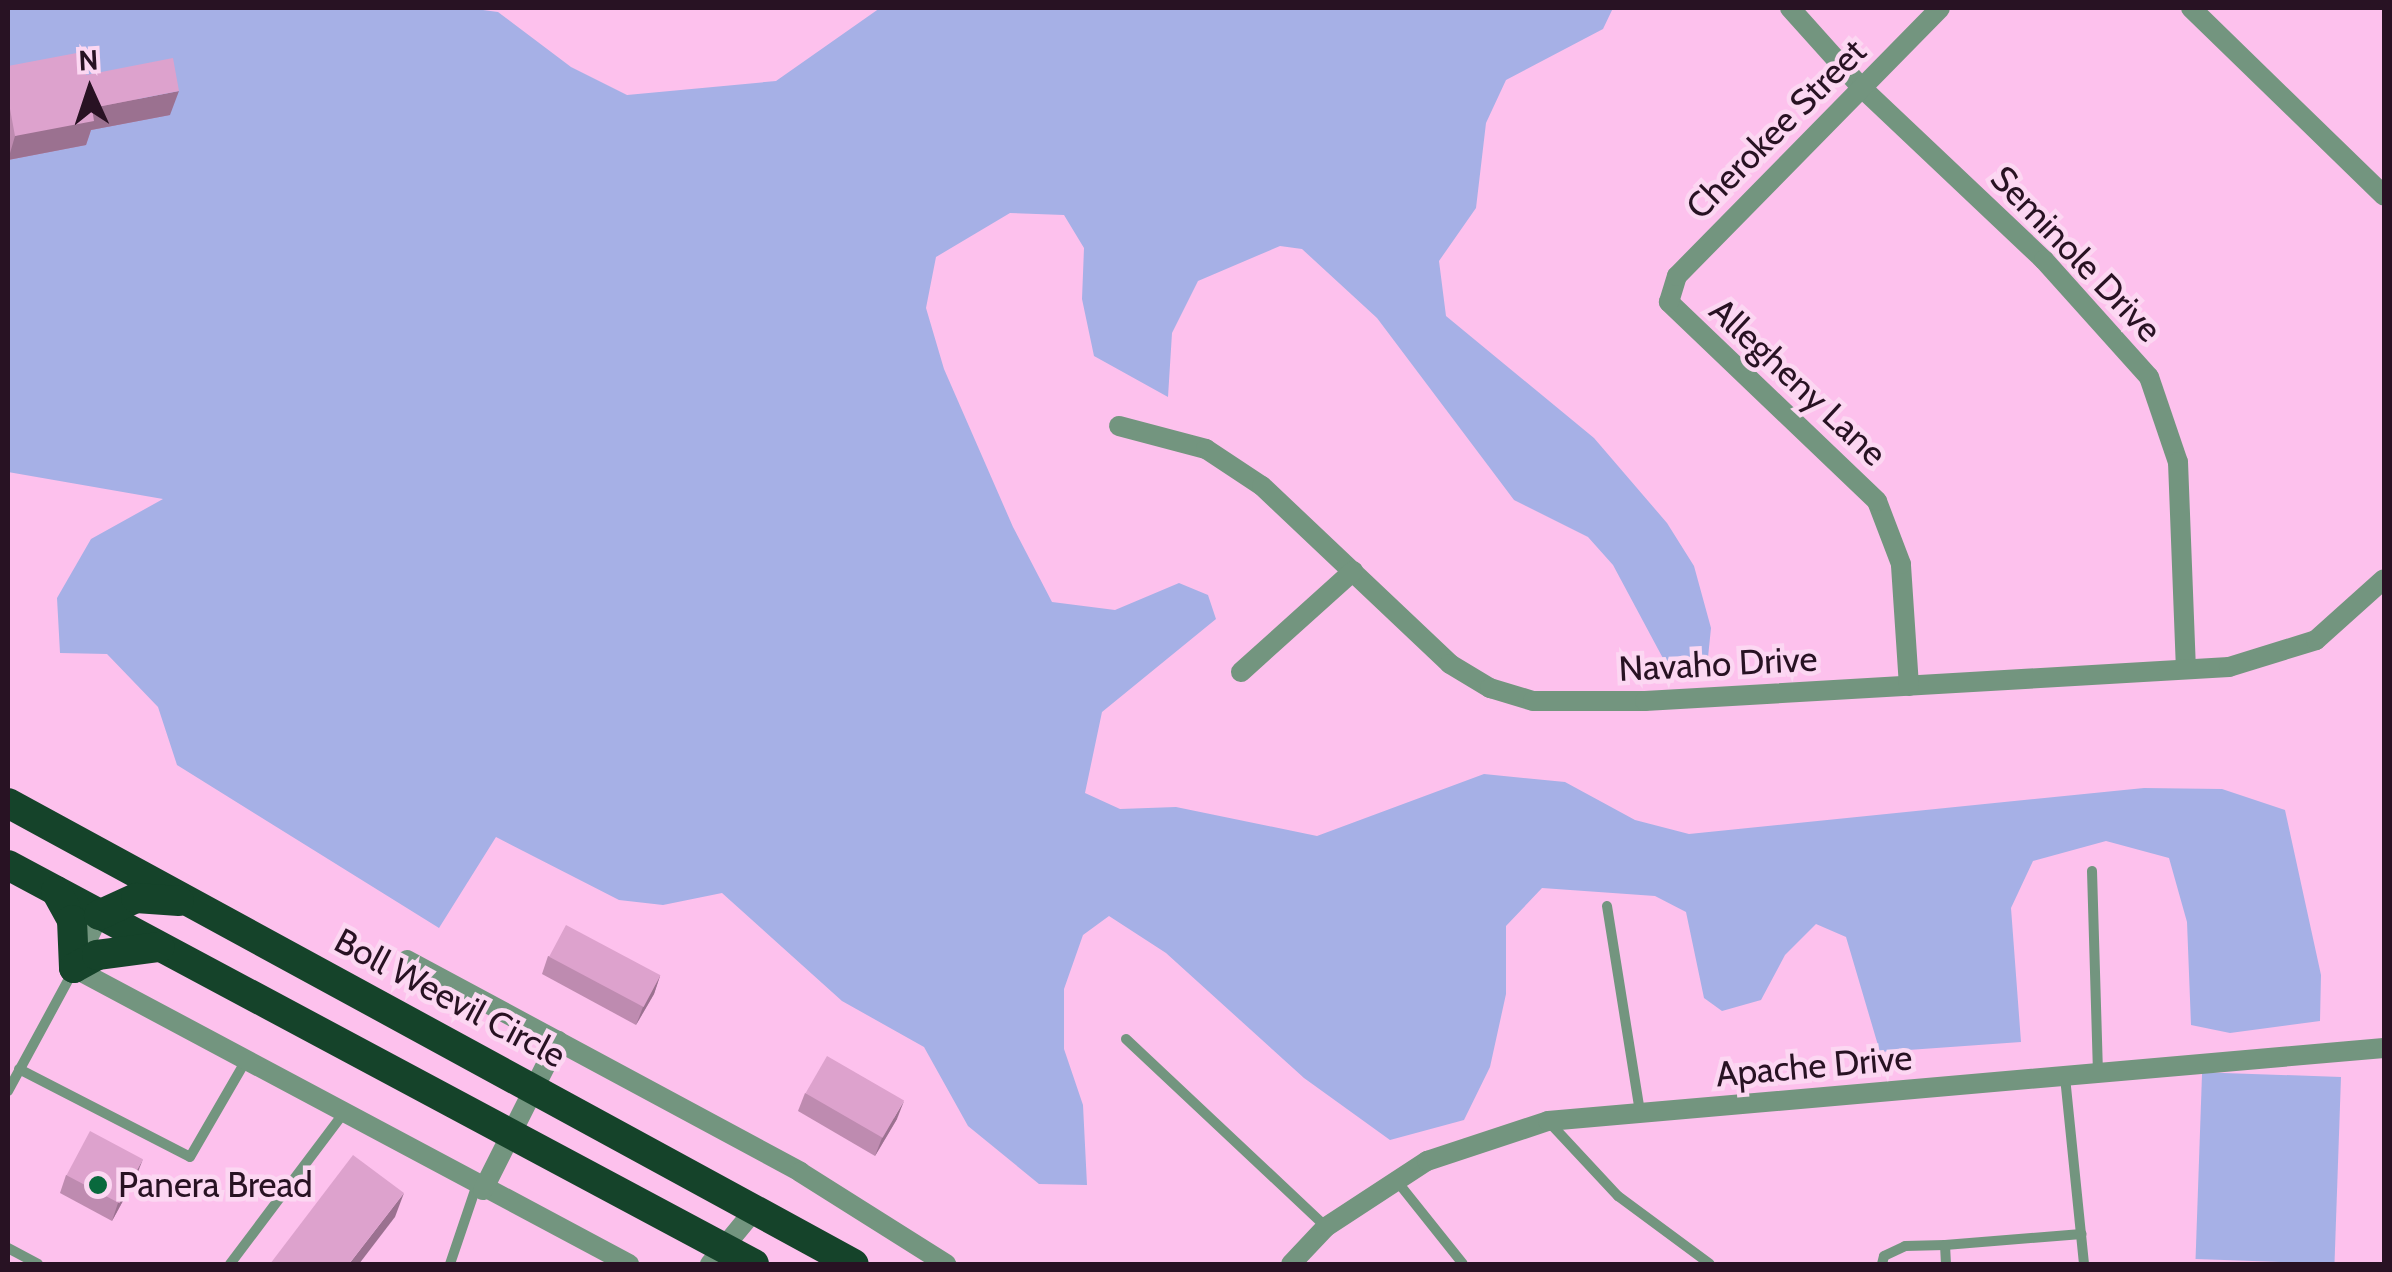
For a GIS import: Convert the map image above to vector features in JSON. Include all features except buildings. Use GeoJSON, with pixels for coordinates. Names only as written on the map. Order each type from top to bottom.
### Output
{"type":"FeatureCollection","features":[{"type":"Feature","properties":{"kind":"highway","name":"Boll Weevil Circle"},"geometry":{"type":"LineString","coordinates":[[8,803],[537,1086],[854,1264]]}},
{"type":"Feature","properties":{"kind":"highway"},"geometry":{"type":"LineString","coordinates":[[8,865],[507,1134],[717,1256],[754,1264]]}},
{"type":"Feature","properties":{"kind":"highway"},"geometry":{"type":"LineString","coordinates":[[56,891],[72,920],[74,968],[97,956],[160,947]]}},
{"type":"Feature","properties":{"kind":"highway"},"geometry":{"type":"LineString","coordinates":[[99,914],[136,898],[192,902]]}},
{"type":"Feature","properties":{"kind":"street","name":"Seminole Drive"},"geometry":{"type":"LineString","coordinates":[[1790,8],[1861,87],[2044,260],[2148,377],[2168,419],[2178,462],[2186,670]]}},
{"type":"Feature","properties":{"kind":"street","name":"Cherokee Street"},"geometry":{"type":"LineString","coordinates":[[1668,302],[1677,276],[1940,8]]}},
{"type":"Feature","properties":{"kind":"street"},"geometry":{"type":"LineString","coordinates":[[2192,8],[2384,196]]}},
{"type":"Feature","properties":{"kind":"street","name":"Allegheny Lane"},"geometry":{"type":"LineString","coordinates":[[1668,302],[1877,500],[1902,564],[1910,686]]}},
{"type":"Feature","properties":{"kind":"street","name":"Navaho Drive"},"geometry":{"type":"LineString","coordinates":[[1119,426],[1206,449],[1262,486],[1450,664],[1490,688],[1533,701],[1910,686],[2230,667],[2294,651],[2316,640],[2382,589]]}},
{"type":"Feature","properties":{"kind":"street"},"geometry":{"type":"LineString","coordinates":[[1241,672],[1353,571]]}},
{"type":"Feature","properties":{"kind":"street"},"geometry":{"type":"LineString","coordinates":[[99,914],[74,968],[479,1188],[629,1264]]}},
{"type":"Feature","properties":{"kind":"street"},"geometry":{"type":"LineString","coordinates":[[407,960],[800,1172],[946,1264]]}},
{"type":"Feature","properties":{"kind":"street"},"geometry":{"type":"LineString","coordinates":[[479,1188],[558,1041]]}},
{"type":"Feature","properties":{"kind":"street","name":"Apache Drive"},"geometry":{"type":"LineString","coordinates":[[1291,1264],[1326,1226],[1395,1179],[1466,1144],[1548,1121],[2384,1048]]}},
{"type":"Feature","properties":{"kind":"street"},"geometry":{"type":"LineString","coordinates":[[717,1256],[757,1207]]}},
{"type":"Feature","properties":{"kind":"lane"},"geometry":{"type":"LineString","coordinates":[[2092,870],[2098,1075]]}},
{"type":"Feature","properties":{"kind":"lane"},"geometry":{"type":"LineString","coordinates":[[1607,906],[1640,1114]]}},
{"type":"Feature","properties":{"kind":"lane"},"geometry":{"type":"LineString","coordinates":[[8,1091],[74,968]]}},
{"type":"Feature","properties":{"kind":"lane"},"geometry":{"type":"LineString","coordinates":[[1126,1039],[1326,1226]]}},
{"type":"Feature","properties":{"kind":"lane"},"geometry":{"type":"LineString","coordinates":[[19,1070],[190,1157],[245,1062]]}},
{"type":"Feature","properties":{"kind":"lane"},"geometry":{"type":"LineString","coordinates":[[2064,1077],[2084,1264]]}},
{"type":"Feature","properties":{"kind":"lane"},"geometry":{"type":"LineString","coordinates":[[230,1264],[343,1114]]}},
{"type":"Feature","properties":{"kind":"lane"},"geometry":{"type":"LineString","coordinates":[[1548,1121],[1618,1196],[1710,1264]]}},
{"type":"Feature","properties":{"kind":"lane"},"geometry":{"type":"LineString","coordinates":[[1395,1179],[1463,1264]]}},
{"type":"Feature","properties":{"kind":"lane"},"geometry":{"type":"LineString","coordinates":[[450,1264],[479,1188]]}},
{"type":"Feature","properties":{"kind":"lane"},"geometry":{"type":"LineString","coordinates":[[1882,1264],[1884,1256],[1905,1246],[2082,1234]]}},
{"type":"Feature","properties":{"kind":"lane"},"geometry":{"type":"LineString","coordinates":[[1945,1245],[1946,1264]]}},
{"type":"Feature","properties":{"kind":"lane"},"geometry":{"type":"LineString","coordinates":[[8,1248],[32,1263]]}},
{"type":"Feature","properties":{"kind":"shaded area"},"geometry":{"type":"Polygon","coordinates":[[[8,8],[468,8],[498,12],[571,67],[627,95],[776,81],[880,8],[1613,8],[1603,29],[1506,80],[1486,123],[1476,208],[1439,261],[1446,316],[1594,438],[1667,523],[1694,566],[1711,628],[1706,677],[1673,677],[1613,565],[1588,537],[1514,500],[1377,318],[1302,249],[1280,246],[1198,281],[1172,333],[1168,397],[1094,356],[1082,299],[1084,248],[1064,215],[1010,213],[936,257],[926,308],[944,369],[1013,527],[1052,602],[1115,610],[1179,583],[1208,595],[1216,619],[1102,712],[1085,793],[1120,809],[1176,807],[1317,836],[1484,774],[1565,782],[1635,820],[1689,834],[2144,788],[2222,789],[2285,810],[2321,975],[2320,1021],[2230,1033],[2191,1025],[2187,922],[2169,858],[2106,841],[2033,861],[2011,908],[2021,1042],[1880,1052],[1846,937],[1816,924],[1785,955],[1761,1000],[1722,1011],[1704,998],[1686,912],[1655,896],[1542,888],[1506,926],[1506,994],[1490,1067],[1464,1120],[1390,1140],[1304,1078],[1166,953],[1109,916],[1083,935],[1064,989],[1064,1049],[1083,1105],[1087,1185],[1039,1184],[968,1126],[924,1047],[842,1001],[722,893],[663,905],[619,900],[496,837],[439,928],[177,765],[158,707],[107,654],[60,653],[57,598],[91,539],[163,499],[8,472],[8,8]]]}},
{"type":"Feature","properties":{"kind":"shaded area"},"geometry":{"type":"Polygon","coordinates":[[[2202,1072],[2341,1077],[2334,1264],[2196,1259],[2202,1072]]]}},
{"type":"Feature","properties":{"kind":"place","name":"Panera Bread"},"geometry":{"type":"Point","coordinates":[98,1185]}}]}
